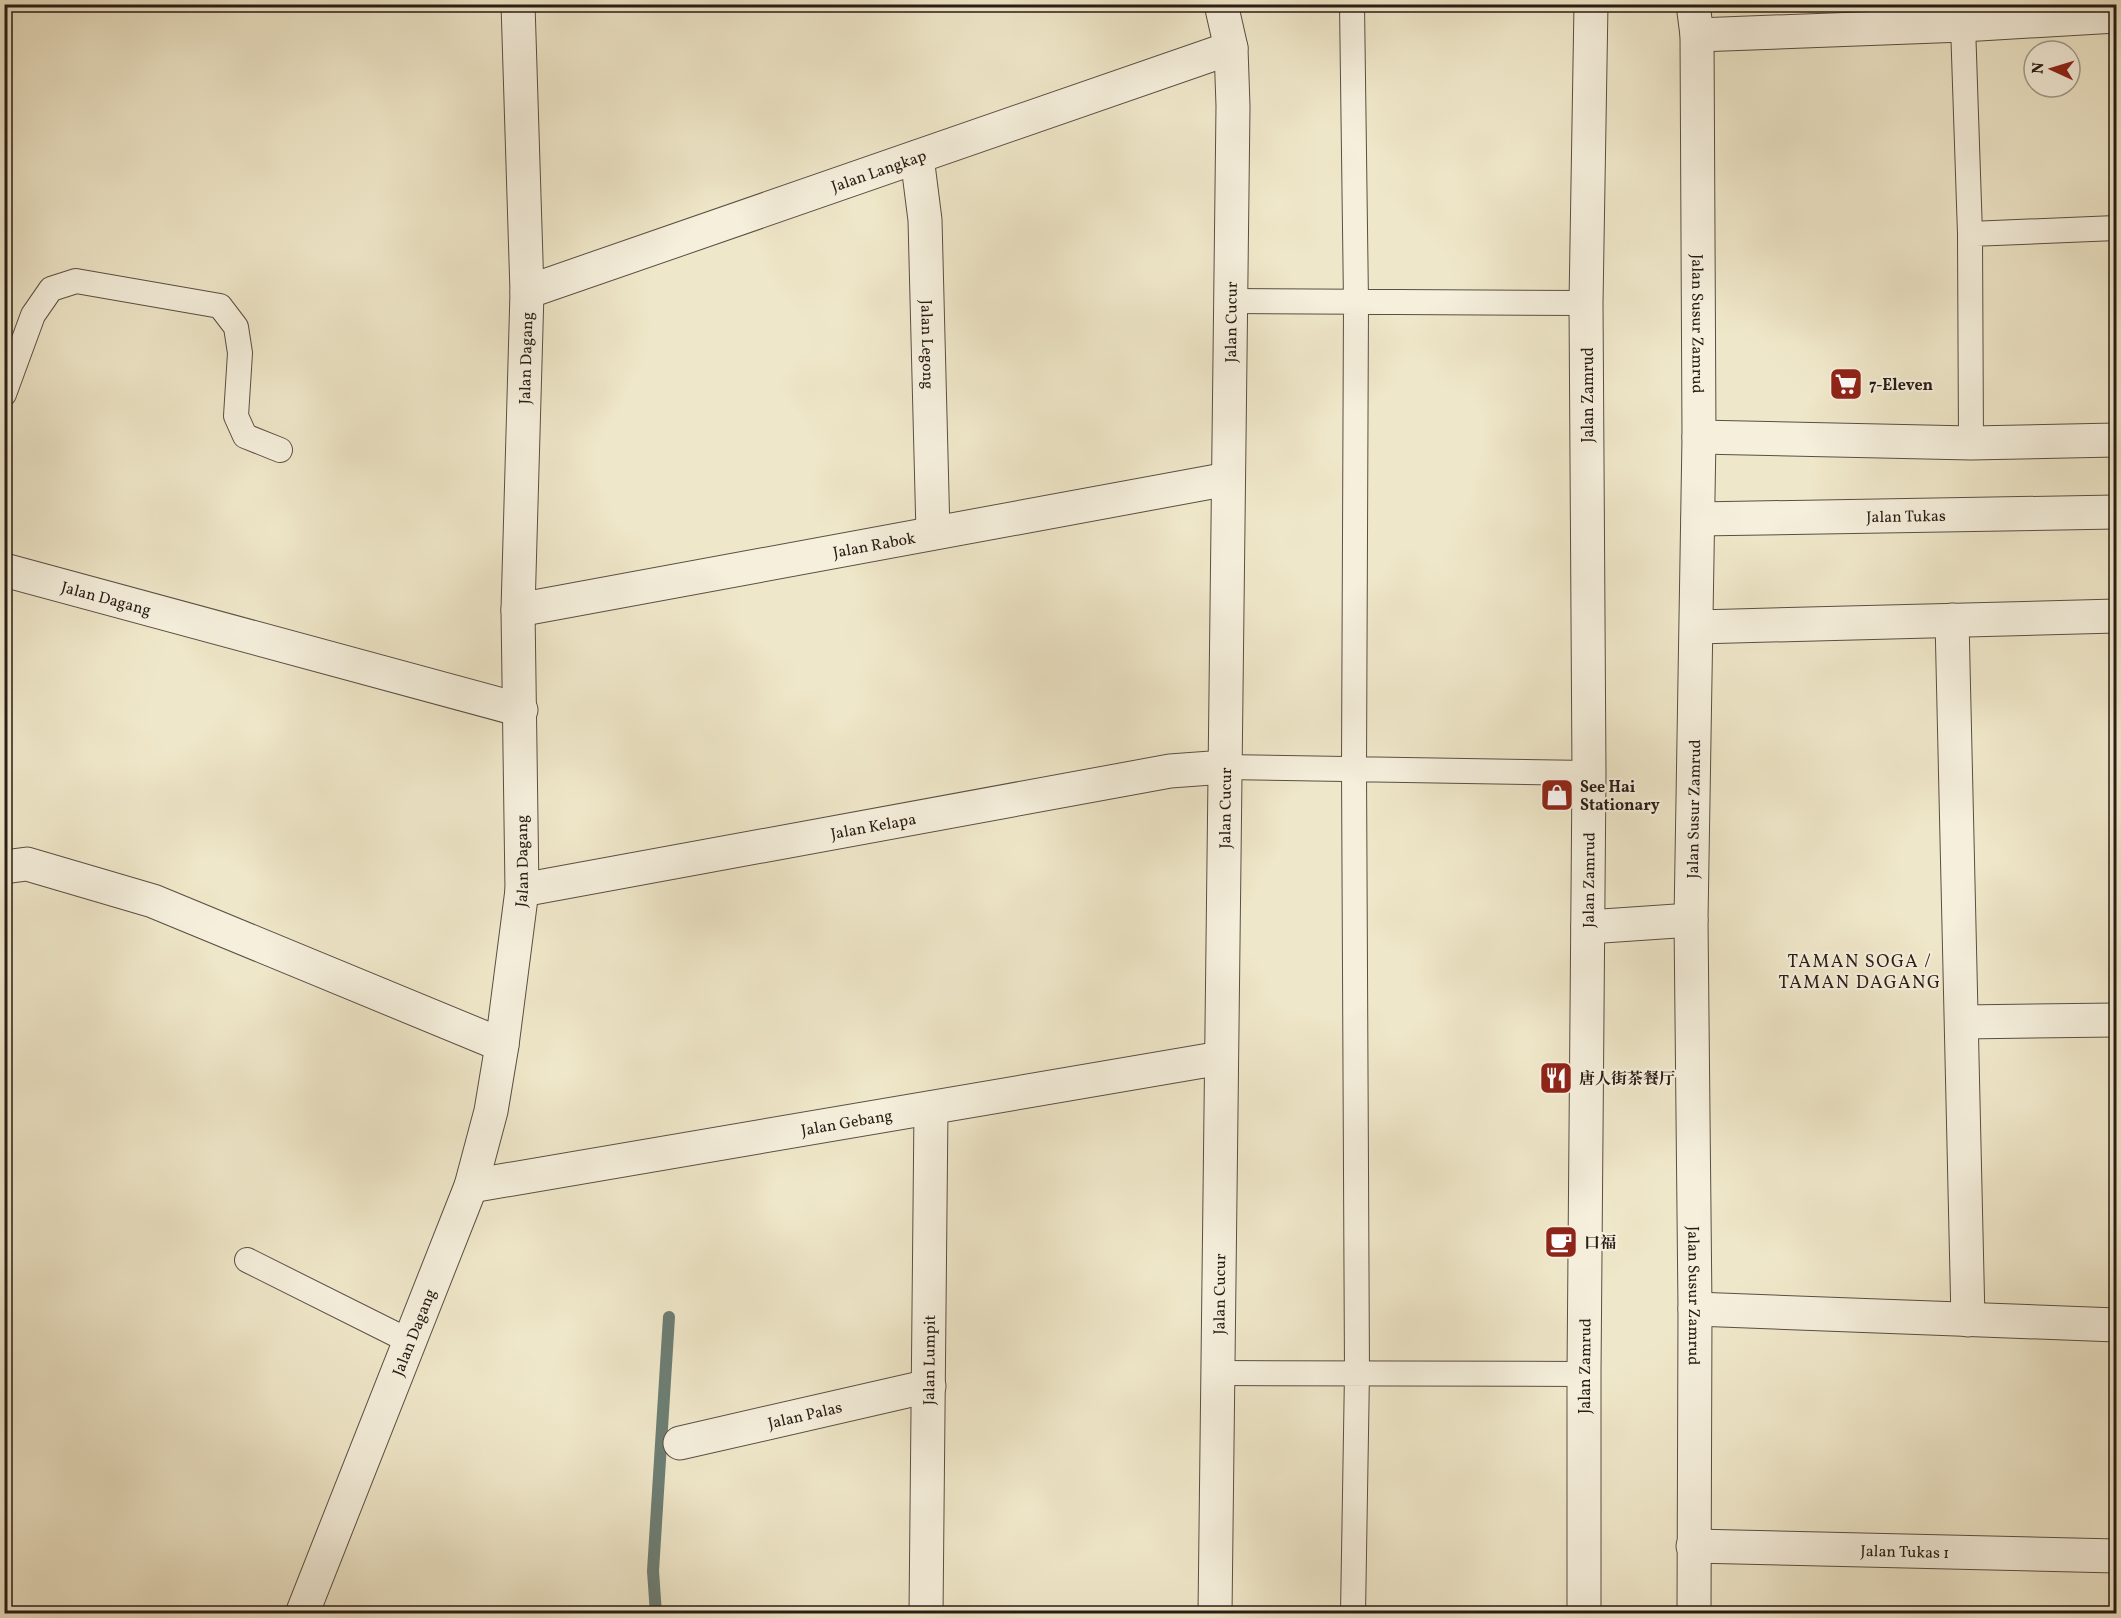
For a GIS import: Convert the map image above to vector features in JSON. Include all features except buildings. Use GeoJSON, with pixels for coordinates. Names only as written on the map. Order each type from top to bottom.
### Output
{"type":"FeatureCollection","features":[{"type":"Feature","properties":{"kind":"street","name":"Jalan Dagang"},"geometry":{"type":"LineString","coordinates":[[302,1614],[471,1186],[491,1111],[502,1045],[522,890],[518,610],[526,292],[518,4]]}},
{"type":"Feature","properties":{"kind":"street","name":"Jalan Cucur"},"geometry":{"type":"LineString","coordinates":[[1215,1614],[1233,106],[1231,48],[1221,4]]}},
{"type":"Feature","properties":{"kind":"street","name":"Jalan Zamrud"},"geometry":{"type":"LineString","coordinates":[[1584,1614],[1589,773],[1586,303],[1590,4]]}},
{"type":"Feature","properties":{"kind":"street"},"geometry":{"type":"LineString","coordinates":[[1695,20],[1963,25],[2116,16]]}},
{"type":"Feature","properties":{"kind":"street","name":"Jalan Susur Zamrud"},"geometry":{"type":"LineString","coordinates":[[1694,1614],[1695,1309],[1691,920],[1700,437],[1695,20]]}},
{"type":"Feature","properties":{"kind":"street","name":"Jalan Langkap"},"geometry":{"type":"LineString","coordinates":[[526,292],[1231,48]]}},
{"type":"Feature","properties":{"kind":"street","name":"Jalan Legong"},"geometry":{"type":"LineString","coordinates":[[917,157],[925,220],[933,532]]}},
{"type":"Feature","properties":{"kind":"street"},"geometry":{"type":"LineString","coordinates":[[1700,437],[1971,443],[2116,440]]}},
{"type":"Feature","properties":{"kind":"street","name":"Jalan Rabok"},"geometry":{"type":"LineString","coordinates":[[518,610],[1228,479]]}},
{"type":"Feature","properties":{"kind":"street","name":"Jalan Tukas"},"geometry":{"type":"LineString","coordinates":[[1698,519],[2116,512]]}},
{"type":"Feature","properties":{"kind":"street","name":"Jalan Dagang"},"geometry":{"type":"LineString","coordinates":[[4,570],[521,710]]}},
{"type":"Feature","properties":{"kind":"street"},"geometry":{"type":"LineString","coordinates":[[1697,627],[2116,616]]}},
{"type":"Feature","properties":{"kind":"street"},"geometry":{"type":"LineString","coordinates":[[1952,620],[1968,1320]]}},
{"type":"Feature","properties":{"kind":"street","name":"Jalan Kelapa"},"geometry":{"type":"LineString","coordinates":[[522,890],[1170,771],[1225,766]]}},
{"type":"Feature","properties":{"kind":"street"},"geometry":{"type":"LineString","coordinates":[[4,867],[27,864],[153,901],[502,1045]]}},
{"type":"Feature","properties":{"kind":"street"},"geometry":{"type":"LineString","coordinates":[[1588,927],[1691,920]]}},
{"type":"Feature","properties":{"kind":"street"},"geometry":{"type":"LineString","coordinates":[[1962,1022],[2116,1020]]}},
{"type":"Feature","properties":{"kind":"street","name":"Jalan Gebang"},"geometry":{"type":"LineString","coordinates":[[471,1186],[1221,1058]]}},
{"type":"Feature","properties":{"kind":"street","name":"Jalan Lumpit"},"geometry":{"type":"LineString","coordinates":[[926,1614],[931,1108]]}},
{"type":"Feature","properties":{"kind":"street"},"geometry":{"type":"LineString","coordinates":[[1695,1309],[2116,1325]]}},
{"type":"Feature","properties":{"kind":"street","name":"Jalan Palas"},"geometry":{"type":"LineString","coordinates":[[680,1443],[928,1386]]}},
{"type":"Feature","properties":{"kind":"street","name":"Jalan Tukas 1"},"geometry":{"type":"LineString","coordinates":[[1693,1546],[2116,1556]]}},
{"type":"Feature","properties":{"kind":"lane"},"geometry":{"type":"LineString","coordinates":[[1353,4],[1356,302],[1354,769],[1357,1373],[1353,1614]]}},
{"type":"Feature","properties":{"kind":"lane"},"geometry":{"type":"LineString","coordinates":[[1963,25],[1970,234],[1971,443]]}},
{"type":"Feature","properties":{"kind":"lane"},"geometry":{"type":"LineString","coordinates":[[1970,234],[2116,228]]}},
{"type":"Feature","properties":{"kind":"lane"},"geometry":{"type":"LineString","coordinates":[[4,394],[33,315],[51,289],[76,281],[220,306],[236,327],[240,353],[236,416],[245,436],[280,450]]}},
{"type":"Feature","properties":{"kind":"lane"},"geometry":{"type":"LineString","coordinates":[[1230,301],[1586,303]]}},
{"type":"Feature","properties":{"kind":"lane"},"geometry":{"type":"LineString","coordinates":[[1225,766],[1589,773]]}},
{"type":"Feature","properties":{"kind":"lane"},"geometry":{"type":"LineString","coordinates":[[247,1260],[409,1341]]}},
{"type":"Feature","properties":{"kind":"lane"},"geometry":{"type":"LineString","coordinates":[[1218,1373],[1584,1374]]}},
{"type":"Feature","properties":{"kind":"waterway"},"geometry":{"type":"LineString","coordinates":[[656,1614],[653,1571],[669,1317]]}},
{"type":"Feature","properties":{"kind":"place","name":"7-Eleven"},"geometry":{"type":"Point","coordinates":[1846,384]}},
{"type":"Feature","properties":{"kind":"place","name":"See Hai Stationary"},"geometry":{"type":"Point","coordinates":[1557,795]}},
{"type":"Feature","properties":{"kind":"place","name":"唐人街茶餐厅"},"geometry":{"type":"Point","coordinates":[1556,1078]}},
{"type":"Feature","properties":{"kind":"place","name":"口福"},"geometry":{"type":"Point","coordinates":[1561,1242]}},
{"type":"Feature","properties":{"kind":"district","name":"TAMAN SOGA / TAMAN DAGANG"},"geometry":{"type":"Point","coordinates":[1860,971]}}]}
